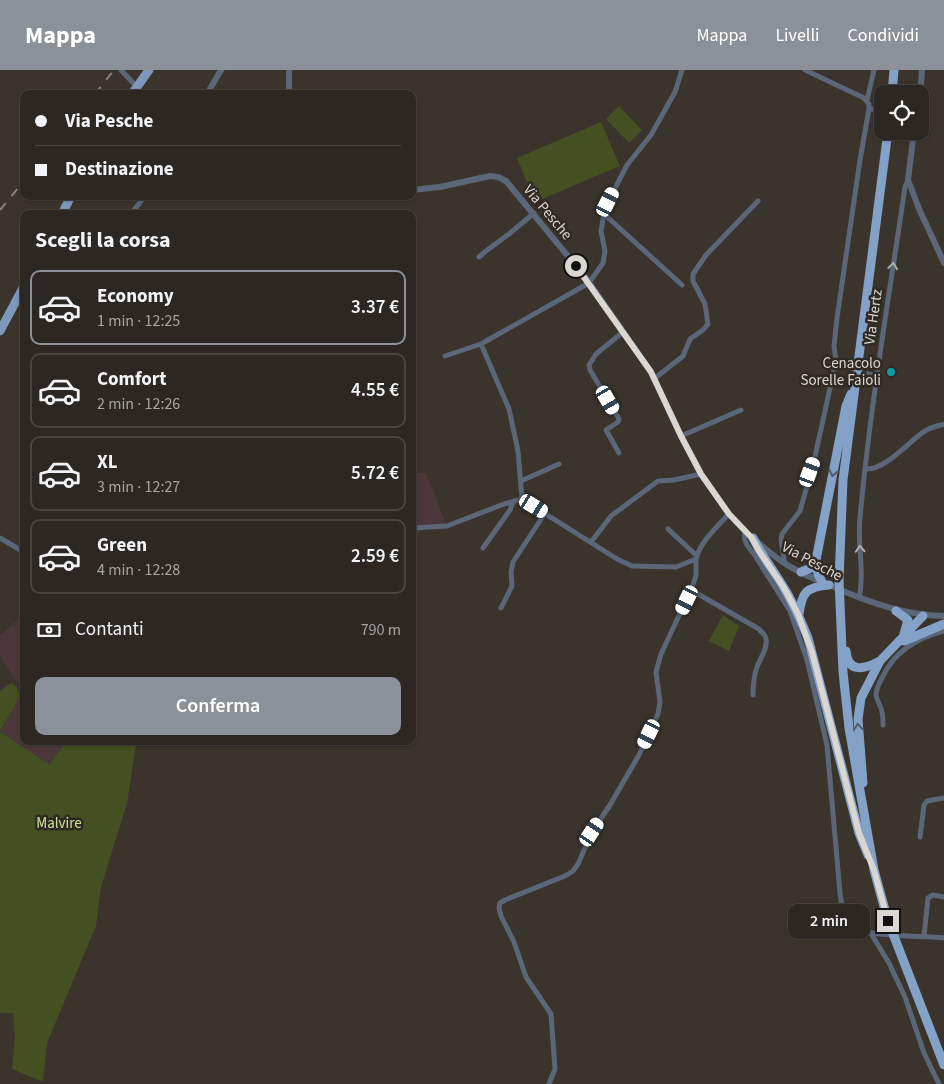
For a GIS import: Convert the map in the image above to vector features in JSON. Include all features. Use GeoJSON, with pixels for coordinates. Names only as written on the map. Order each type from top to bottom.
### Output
{"type":"FeatureCollection","features":[{"type":"Feature","properties":{"kind":"highway"},"geometry":{"type":"LineString","coordinates":[[893,85],[894,70]]}},
{"type":"Feature","properties":{"kind":"highway"},"geometry":{"type":"LineString","coordinates":[[887,140],[844,472],[839,550],[840,612],[848,728],[874,870],[888,921],[944,1065]]}},
{"type":"Feature","properties":{"kind":"highway"},"geometry":{"type":"LineString","coordinates":[[798,614],[800,601],[808,590],[825,584],[818,574],[816,560],[846,406],[857,375]]}},
{"type":"Feature","properties":{"kind":"highway"},"geometry":{"type":"LineString","coordinates":[[752,538],[783,586],[798,614],[813,655],[859,833],[874,870]]}},
{"type":"Feature","properties":{"kind":"highway"},"geometry":{"type":"LineString","coordinates":[[801,572],[811,568],[816,560]]}},
{"type":"Feature","properties":{"kind":"highway"},"geometry":{"type":"LineString","coordinates":[[896,610],[905,617],[908,623],[899,643]]}},
{"type":"Feature","properties":{"kind":"highway"},"geometry":{"type":"LineString","coordinates":[[840,612],[847,660],[851,665],[858,668],[867,668],[880,661],[923,616]]}},
{"type":"Feature","properties":{"kind":"highway"},"geometry":{"type":"LineString","coordinates":[[914,636],[922,629],[924,624],[923,616]]}},
{"type":"Feature","properties":{"kind":"highway"},"geometry":{"type":"LineString","coordinates":[[899,643],[944,624]]}},
{"type":"Feature","properties":{"kind":"highway"},"geometry":{"type":"LineString","coordinates":[[866,828],[858,719],[861,698],[880,661]]}},
{"type":"Feature","properties":{"kind":"main road"},"geometry":{"type":"LineString","coordinates":[[134,90],[149,70]]}},
{"type":"Feature","properties":{"kind":"main road"},"geometry":{"type":"LineString","coordinates":[[0,331],[20,294]]}},
{"type":"Feature","properties":{"kind":"street"},"geometry":{"type":"LineString","coordinates":[[122,70],[134,90]]}},
{"type":"Feature","properties":{"kind":"street"},"geometry":{"type":"LineString","coordinates":[[209,90],[221,70]]}},
{"type":"Feature","properties":{"kind":"street"},"geometry":{"type":"LineString","coordinates":[[290,70],[290,90]]}},
{"type":"Feature","properties":{"kind":"street"},"geometry":{"type":"LineString","coordinates":[[445,356],[481,344],[589,283],[603,263],[605,251],[601,231],[604,214],[627,164],[651,135],[675,92],[682,70]]}},
{"type":"Feature","properties":{"kind":"street"},"geometry":{"type":"LineString","coordinates":[[805,70],[867,100]]}},
{"type":"Feature","properties":{"kind":"street"},"geometry":{"type":"LineString","coordinates":[[784,563],[785,554],[781,538],[782,534],[800,511],[814,462],[836,361],[835,338],[837,318],[858,167],[869,109],[867,100],[874,70]]}},
{"type":"Feature","properties":{"kind":"street"},"geometry":{"type":"LineString","coordinates":[[921,85],[922,70]]}},
{"type":"Feature","properties":{"kind":"street"},"geometry":{"type":"LineString","coordinates":[[869,109],[874,109]]}},
{"type":"Feature","properties":{"kind":"street","name":"Via Hertz"},"geometry":{"type":"LineString","coordinates":[[859,598],[861,584],[860,520],[866,469],[913,140]]}},
{"type":"Feature","properties":{"kind":"street","name":"Via Pesche"},"geometry":{"type":"LineString","coordinates":[[416,190],[440,187],[490,176],[506,181],[534,213],[589,283],[623,332],[654,379],[701,474],[729,514],[752,538],[784,563],[825,584],[859,598],[896,610],[923,616],[944,616]]}},
{"type":"Feature","properties":{"kind":"street"},"geometry":{"type":"LineString","coordinates":[[908,180],[944,263]]}},
{"type":"Feature","properties":{"kind":"street"},"geometry":{"type":"LineString","coordinates":[[134,210],[142,200]]}},
{"type":"Feature","properties":{"kind":"street"},"geometry":{"type":"LineString","coordinates":[[654,379],[683,356],[690,339],[708,324],[704,304],[692,280],[693,274],[706,255],[758,201]]}},
{"type":"Feature","properties":{"kind":"street"},"geometry":{"type":"LineString","coordinates":[[479,257],[534,213]]}},
{"type":"Feature","properties":{"kind":"street"},"geometry":{"type":"LineString","coordinates":[[604,214],[682,284]]}},
{"type":"Feature","properties":{"kind":"street"},"geometry":{"type":"LineString","coordinates":[[619,453],[606,430],[618,422],[619,419],[590,370],[589,365],[596,354],[623,332]]}},
{"type":"Feature","properties":{"kind":"street"},"geometry":{"type":"LineString","coordinates":[[481,344],[510,409],[518,451],[522,500]]}},
{"type":"Feature","properties":{"kind":"street"},"geometry":{"type":"LineString","coordinates":[[836,361],[845,363]]}},
{"type":"Feature","properties":{"kind":"street"},"geometry":{"type":"LineString","coordinates":[[868,374],[878,376]]}},
{"type":"Feature","properties":{"kind":"street"},"geometry":{"type":"LineString","coordinates":[[681,436],[741,410]]}},
{"type":"Feature","properties":{"kind":"street"},"geometry":{"type":"LineString","coordinates":[[866,469],[872,469],[900,453],[927,429],[944,424]]}},
{"type":"Feature","properties":{"kind":"street"},"geometry":{"type":"LineString","coordinates":[[521,481],[559,464]]}},
{"type":"Feature","properties":{"kind":"street"},"geometry":{"type":"LineString","coordinates":[[591,542],[610,516],[658,481],[674,480],[701,474]]}},
{"type":"Feature","properties":{"kind":"street"},"geometry":{"type":"LineString","coordinates":[[416,528],[447,526],[522,500],[617,559],[632,566],[676,567],[696,557],[713,531],[729,514]]}},
{"type":"Feature","properties":{"kind":"street"},"geometry":{"type":"LineString","coordinates":[[482,548],[510,510],[513,502]]}},
{"type":"Feature","properties":{"kind":"street"},"geometry":{"type":"LineString","coordinates":[[501,608],[512,586],[510,572],[513,562],[545,513]]}},
{"type":"Feature","properties":{"kind":"street"},"geometry":{"type":"LineString","coordinates":[[549,1084],[555,1069],[551,1014],[526,977],[514,942],[501,916],[500,903],[573,871],[592,832],[635,762],[658,714],[660,702],[656,672],[661,654],[696,576],[696,557],[668,528]]}},
{"type":"Feature","properties":{"kind":"street"},"geometry":{"type":"LineString","coordinates":[[745,531],[744,540],[790,611],[804,650],[827,745],[843,912],[848,923],[870,932],[910,937],[944,938]]}},
{"type":"Feature","properties":{"kind":"street"},"geometry":{"type":"LineString","coordinates":[[0,538],[20,550]]}},
{"type":"Feature","properties":{"kind":"street"},"geometry":{"type":"LineString","coordinates":[[691,590],[759,629],[764,635],[766,645],[756,668],[753,696]]}},
{"type":"Feature","properties":{"kind":"street"},"geometry":{"type":"LineString","coordinates":[[883,725],[876,689],[890,663],[908,646],[944,631]]}},
{"type":"Feature","properties":{"kind":"street"},"geometry":{"type":"LineString","coordinates":[[920,837],[924,805],[927,801],[944,798]]}},
{"type":"Feature","properties":{"kind":"street"},"geometry":{"type":"LineString","coordinates":[[924,936],[928,898],[933,895],[944,897]]}},
{"type":"Feature","properties":{"kind":"street"},"geometry":{"type":"LineString","coordinates":[[870,932],[889,963],[905,997],[924,1053],[939,1084]]}},
{"type":"Feature","properties":{"kind":"shaded area"},"geometry":{"type":"Polygon","coordinates":[[[416,473],[426,473],[447,526],[420,530],[416,541],[416,473]]]}},
{"type":"Feature","properties":{"kind":"shaded area"},"geometry":{"type":"Polygon","coordinates":[[[19,619],[20,620],[20,683],[15,680],[0,655],[0,635],[19,619]]]}},
{"type":"Feature","properties":{"kind":"shaded area"},"geometry":{"type":"Polygon","coordinates":[[[20,697],[20,745],[64,745],[49,764],[0,732],[20,697]]]}},
{"type":"Feature","properties":{"kind":"green space"},"geometry":{"type":"Polygon","coordinates":[[[619,106],[642,130],[629,143],[606,119],[619,106]]]}},
{"type":"Feature","properties":{"kind":"green space"},"geometry":{"type":"Polygon","coordinates":[[[601,122],[620,166],[535,202],[517,158],[601,122]]]}},
{"type":"Feature","properties":{"kind":"green space"},"geometry":{"type":"Polygon","coordinates":[[[723,615],[739,626],[729,651],[709,641],[723,615]]]}},
{"type":"Feature","properties":{"kind":"green space"},"geometry":{"type":"Polygon","coordinates":[[[11,683],[17,687],[20,697],[0,731],[0,691],[11,683]]]}},
{"type":"Feature","properties":{"kind":"green space","name":"Malvire"},"geometry":{"type":"Polygon","coordinates":[[[0,732],[49,764],[64,745],[136,745],[127,803],[101,887],[96,926],[47,1043],[43,1082],[12,1069],[15,1037],[13,1013],[0,1013],[0,732]]]}},
{"type":"Feature","properties":{"kind":"tunnel"},"geometry":{"type":"LineString","coordinates":[[845,363],[868,374]]}},
{"type":"Feature","properties":{"kind":"railway"},"geometry":{"type":"LineString","coordinates":[[98,90],[114,70]]}},
{"type":"Feature","properties":{"kind":"railway"},"geometry":{"type":"LineString","coordinates":[[0,210],[20,186]]}},
{"type":"Feature","properties":{"kind":"place","name":"Cenacolo Sorelle Faioli"},"geometry":{"type":"Point","coordinates":[891,372]}},
{"type":"Feature","properties":{"kind":"route"},"geometry":{"type":"LineString","coordinates":[[576,266],[651,372],[701,474],[729,514],[752,538],[783,586],[798,614],[808,638],[820,680],[859,833],[874,870],[888,921]]}}]}
